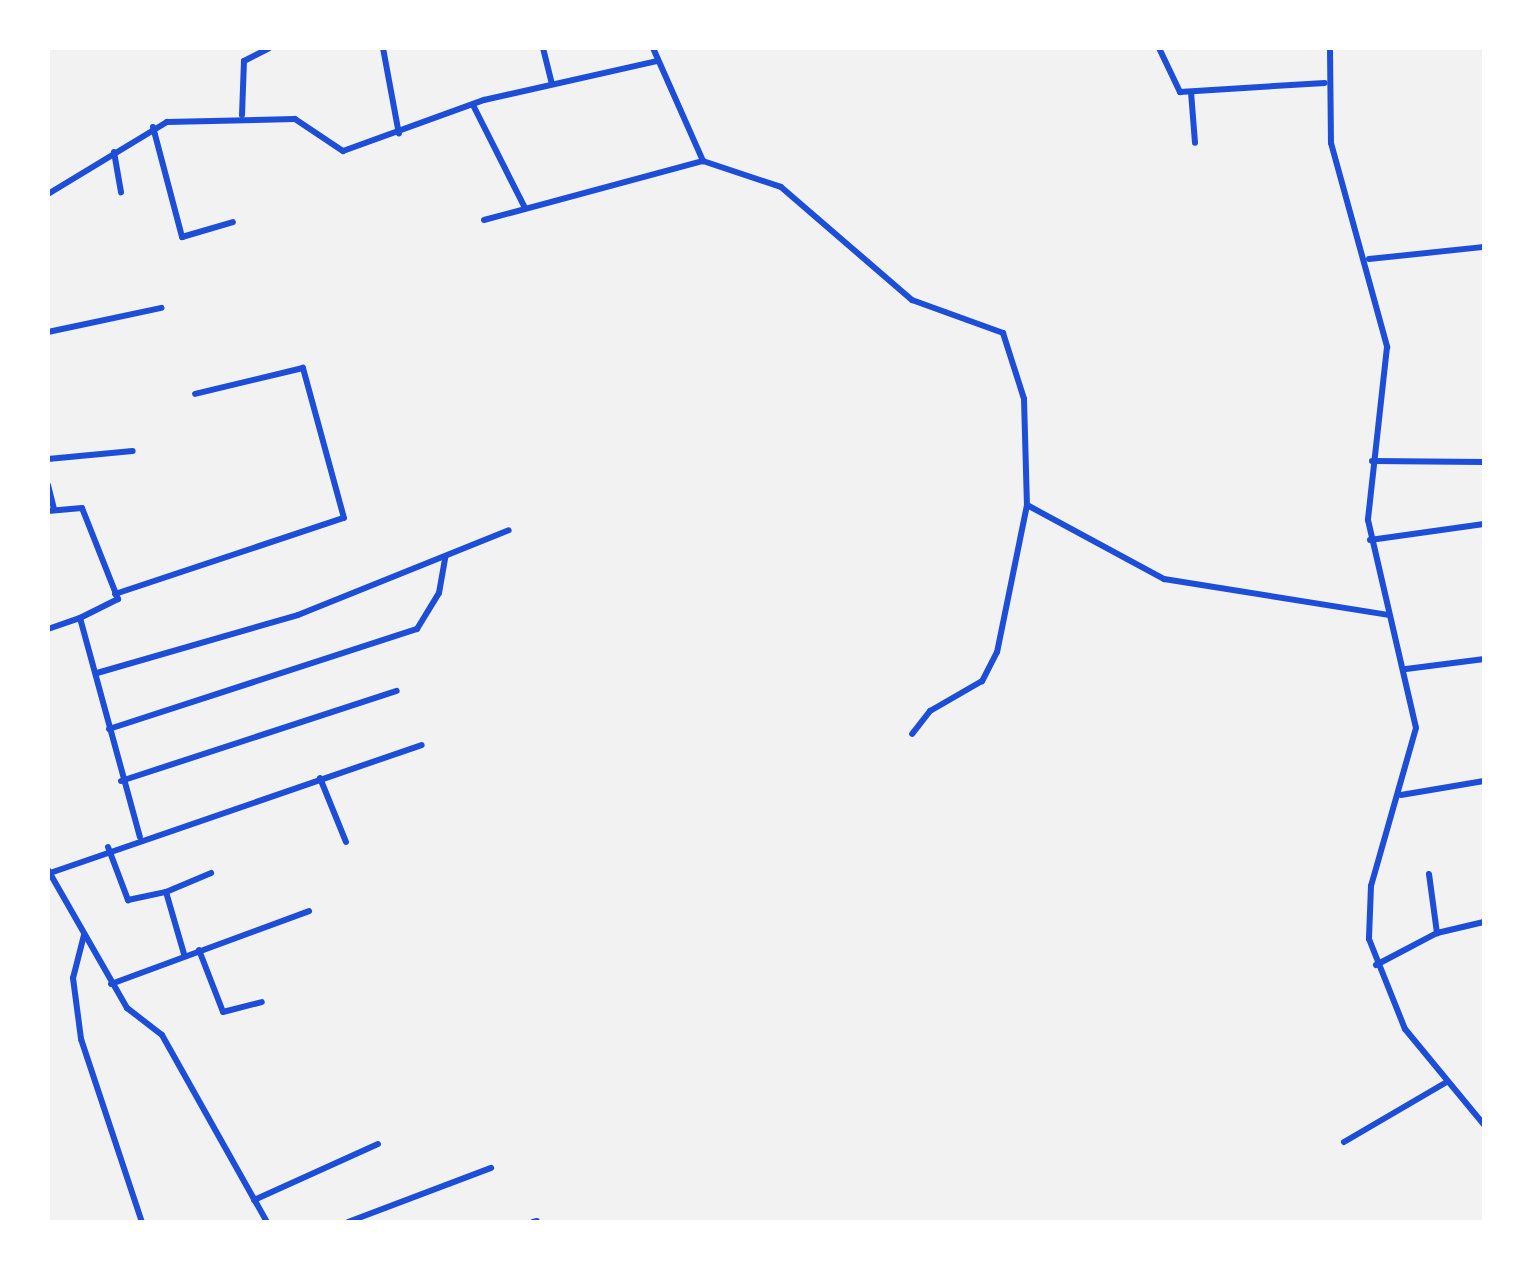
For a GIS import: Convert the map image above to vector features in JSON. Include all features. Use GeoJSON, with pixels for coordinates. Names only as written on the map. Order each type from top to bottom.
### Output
{"type":"FeatureCollection","features":[{"type":"Feature","properties":{"kind":"street"},"geometry":{"type":"LineString","coordinates":[[242,114],[244,61],[269,48]]}},
{"type":"Feature","properties":{"kind":"street"},"geometry":{"type":"LineString","coordinates":[[383,48],[399,134]]}},
{"type":"Feature","properties":{"kind":"street"},"geometry":{"type":"LineString","coordinates":[[543,48],[552,84]]}},
{"type":"Feature","properties":{"kind":"street"},"geometry":{"type":"LineString","coordinates":[[653,48],[703,161]]}},
{"type":"Feature","properties":{"kind":"street"},"geometry":{"type":"LineString","coordinates":[[1159,48],[1170,82],[1191,92],[1325,83]]}},
{"type":"Feature","properties":{"kind":"street"},"geometry":{"type":"LineString","coordinates":[[1330,48],[1325,83],[1332,143],[1369,260],[1387,347],[1372,461],[1370,540],[1406,669],[1416,728],[1401,795],[1370,886],[1376,966],[1444,1083],[1484,1125]]}},
{"type":"Feature","properties":{"kind":"street"},"geometry":{"type":"LineString","coordinates":[[48,194],[153,127],[242,114],[302,121],[337,152],[552,84],[657,61]]}},
{"type":"Feature","properties":{"kind":"street"},"geometry":{"type":"LineString","coordinates":[[1191,92],[1195,143]]}},
{"type":"Feature","properties":{"kind":"street"},"geometry":{"type":"LineString","coordinates":[[474,108],[525,208]]}},
{"type":"Feature","properties":{"kind":"street"},"geometry":{"type":"LineString","coordinates":[[153,127],[182,237],[234,222]]}},
{"type":"Feature","properties":{"kind":"street"},"geometry":{"type":"LineString","coordinates":[[114,152],[121,192]]}},
{"type":"Feature","properties":{"kind":"street"},"geometry":{"type":"LineString","coordinates":[[484,220],[703,161],[781,187],[912,300],[1003,333],[1024,399],[1027,505],[992,668],[912,734]]}},
{"type":"Feature","properties":{"kind":"street"},"geometry":{"type":"LineString","coordinates":[[1369,260],[1484,247]]}},
{"type":"Feature","properties":{"kind":"street"},"geometry":{"type":"LineString","coordinates":[[48,332],[161,308]]}},
{"type":"Feature","properties":{"kind":"street"},"geometry":{"type":"LineString","coordinates":[[115,594],[344,518],[303,368],[195,394]]}},
{"type":"Feature","properties":{"kind":"street"},"geometry":{"type":"LineString","coordinates":[[48,458],[133,451]]}},
{"type":"Feature","properties":{"kind":"street"},"geometry":{"type":"LineString","coordinates":[[1372,461],[1484,462]]}},
{"type":"Feature","properties":{"kind":"street"},"geometry":{"type":"LineString","coordinates":[[48,485],[50,510],[82,508],[117,603],[48,629]]}},
{"type":"Feature","properties":{"kind":"street"},"geometry":{"type":"LineString","coordinates":[[1027,505],[1164,579],[1389,615]]}},
{"type":"Feature","properties":{"kind":"street"},"geometry":{"type":"LineString","coordinates":[[1370,540],[1484,524]]}},
{"type":"Feature","properties":{"kind":"street"},"geometry":{"type":"LineString","coordinates":[[96,673],[298,615],[508,530]]}},
{"type":"Feature","properties":{"kind":"street"},"geometry":{"type":"LineString","coordinates":[[110,729],[417,629],[438,593],[445,558]]}},
{"type":"Feature","properties":{"kind":"street"},"geometry":{"type":"LineString","coordinates":[[80,618],[121,781],[140,836]]}},
{"type":"Feature","properties":{"kind":"street"},"geometry":{"type":"LineString","coordinates":[[1406,669],[1484,659]]}},
{"type":"Feature","properties":{"kind":"street"},"geometry":{"type":"LineString","coordinates":[[121,781],[397,691]]}},
{"type":"Feature","properties":{"kind":"street"},"geometry":{"type":"LineString","coordinates":[[267,1222],[162,1035],[111,984],[50,877],[140,836],[422,745]]}},
{"type":"Feature","properties":{"kind":"street"},"geometry":{"type":"LineString","coordinates":[[320,778],[346,842]]}},
{"type":"Feature","properties":{"kind":"street"},"geometry":{"type":"LineString","coordinates":[[1401,795],[1484,781]]}},
{"type":"Feature","properties":{"kind":"street"},"geometry":{"type":"LineString","coordinates":[[108,848],[128,900],[166,892],[211,873]]}},
{"type":"Feature","properties":{"kind":"street"},"geometry":{"type":"LineString","coordinates":[[1428,874],[1437,932]]}},
{"type":"Feature","properties":{"kind":"street"},"geometry":{"type":"LineString","coordinates":[[166,892],[184,954]]}},
{"type":"Feature","properties":{"kind":"street"},"geometry":{"type":"LineString","coordinates":[[111,984],[184,954],[309,912]]}},
{"type":"Feature","properties":{"kind":"street"},"geometry":{"type":"LineString","coordinates":[[1376,966],[1437,932],[1484,922]]}},
{"type":"Feature","properties":{"kind":"street"},"geometry":{"type":"LineString","coordinates":[[84,934],[72,978],[81,1039],[142,1222]]}},
{"type":"Feature","properties":{"kind":"street"},"geometry":{"type":"LineString","coordinates":[[199,950],[223,1012],[262,1002]]}},
{"type":"Feature","properties":{"kind":"street"},"geometry":{"type":"LineString","coordinates":[[1344,1142],[1444,1083]]}},
{"type":"Feature","properties":{"kind":"street"},"geometry":{"type":"LineString","coordinates":[[254,1200],[378,1144]]}},
{"type":"Feature","properties":{"kind":"street"},"geometry":{"type":"LineString","coordinates":[[348,1222],[492,1168]]}}]}
